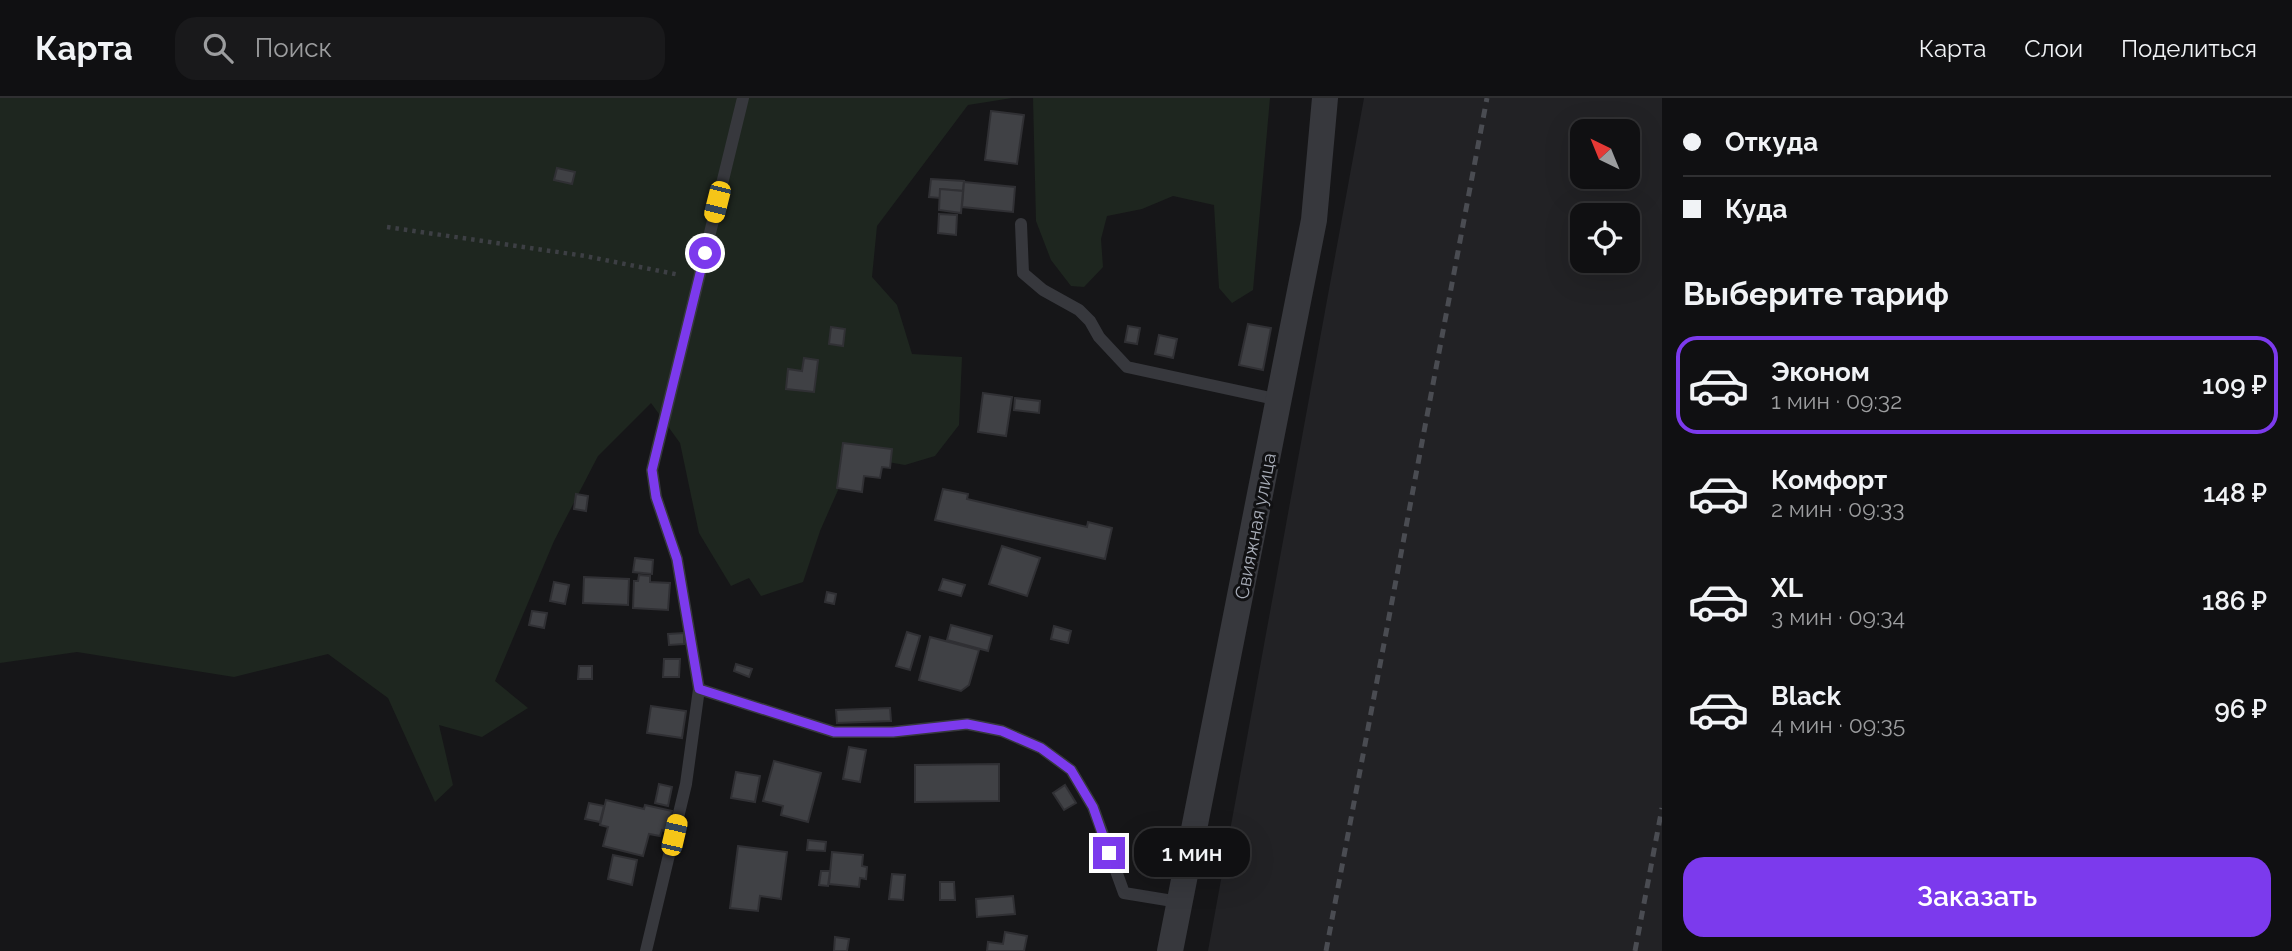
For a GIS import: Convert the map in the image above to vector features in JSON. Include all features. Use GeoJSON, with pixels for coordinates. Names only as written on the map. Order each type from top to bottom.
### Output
{"type":"FeatureCollection","features":[{"type":"Feature","properties":{"kind":"street","name":"Свияжная улица"},"geometry":{"type":"LineString","coordinates":[[1170,951],[1314,220],[1325,98]]}},
{"type":"Feature","properties":{"kind":"lane"},"geometry":{"type":"LineString","coordinates":[[646,951],[686,784],[699,689],[677,559],[656,497],[652,470],[743,98]]}},
{"type":"Feature","properties":{"kind":"lane"},"geometry":{"type":"LineString","coordinates":[[1021,224],[1023,272],[1030,281],[1079,310],[1126,367],[1280,401]]}},
{"type":"Feature","properties":{"kind":"lane"},"geometry":{"type":"LineString","coordinates":[[699,689],[834,732],[893,732],[967,724],[1002,731],[1032,744],[1071,770],[1093,807],[1124,893],[1179,902]]}},
{"type":"Feature","properties":{"kind":"path"},"geometry":{"type":"LineString","coordinates":[[387,227],[585,256],[698,279]]}},
{"type":"Feature","properties":{"kind":"shaded area"},"geometry":{"type":"Polygon","coordinates":[[[0,98],[1012,98],[968,105],[877,226],[872,277],[897,305],[912,354],[962,357],[959,425],[935,456],[905,465],[853,456],[820,531],[803,582],[761,596],[749,578],[731,586],[699,533],[680,443],[651,403],[598,456],[554,541],[495,681],[528,708],[482,737],[439,725],[453,785],[435,802],[388,698],[328,654],[234,677],[77,652],[0,663],[0,98]]]}},
{"type":"Feature","properties":{"kind":"shaded area"},"geometry":{"type":"Polygon","coordinates":[[[1033,98],[1270,98],[1253,290],[1232,303],[1219,288],[1214,205],[1173,196],[1142,209],[1107,216],[1101,239],[1103,267],[1084,287],[1071,286],[1051,260],[1036,221],[1033,98]]]}},
{"type":"Feature","properties":{"kind":"shaded area"},"geometry":{"type":"Polygon","coordinates":[[[1364,98],[1662,98],[1662,951],[1208,951],[1364,98]]]}},
{"type":"Feature","properties":{"kind":"building"},"geometry":{"type":"Polygon","coordinates":[[[991,111],[1024,115],[1017,164],[985,160],[991,111]]]}},
{"type":"Feature","properties":{"kind":"building"},"geometry":{"type":"Polygon","coordinates":[[[557,168],[575,172],[572,184],[554,180],[557,168]]]}},
{"type":"Feature","properties":{"kind":"building"},"geometry":{"type":"Polygon","coordinates":[[[931,179],[964,181],[963,191],[940,189],[940,198],[929,197],[931,179]]]}},
{"type":"Feature","properties":{"kind":"building"},"geometry":{"type":"Polygon","coordinates":[[[964,182],[1015,187],[1013,212],[962,207],[964,182]]]}},
{"type":"Feature","properties":{"kind":"building"},"geometry":{"type":"Polygon","coordinates":[[[940,189],[963,191],[961,213],[939,210],[940,189]]]}},
{"type":"Feature","properties":{"kind":"building"},"geometry":{"type":"Polygon","coordinates":[[[939,214],[957,215],[956,235],[938,233],[939,214]]]}},
{"type":"Feature","properties":{"kind":"building"},"geometry":{"type":"Polygon","coordinates":[[[1248,324],[1271,328],[1263,370],[1239,365],[1248,324]]]}},
{"type":"Feature","properties":{"kind":"building"},"geometry":{"type":"Polygon","coordinates":[[[1128,326],[1140,328],[1137,344],[1125,342],[1128,326]]]}},
{"type":"Feature","properties":{"kind":"building"},"geometry":{"type":"Polygon","coordinates":[[[831,327],[845,329],[843,346],[829,344],[831,327]]]}},
{"type":"Feature","properties":{"kind":"building"},"geometry":{"type":"Polygon","coordinates":[[[1159,335],[1177,339],[1173,358],[1155,354],[1159,335]]]}},
{"type":"Feature","properties":{"kind":"building"},"geometry":{"type":"Polygon","coordinates":[[[804,358],[818,360],[814,392],[786,389],[788,369],[802,371],[804,358]]]}},
{"type":"Feature","properties":{"kind":"building"},"geometry":{"type":"Polygon","coordinates":[[[983,393],[1012,397],[1006,436],[978,432],[983,393]]]}},
{"type":"Feature","properties":{"kind":"building"},"geometry":{"type":"Polygon","coordinates":[[[1015,398],[1040,401],[1039,413],[1014,410],[1015,398]]]}},
{"type":"Feature","properties":{"kind":"building"},"geometry":{"type":"Polygon","coordinates":[[[843,443],[892,449],[890,468],[882,467],[880,478],[864,476],[862,492],[837,488],[843,443]]]}},
{"type":"Feature","properties":{"kind":"building"},"geometry":{"type":"Polygon","coordinates":[[[943,489],[968,494],[967,499],[1087,527],[1088,522],[1112,528],[1105,559],[935,520],[943,489]]]}},
{"type":"Feature","properties":{"kind":"building"},"geometry":{"type":"Polygon","coordinates":[[[576,494],[588,496],[586,511],[574,509],[576,494]]]}},
{"type":"Feature","properties":{"kind":"building"},"geometry":{"type":"Polygon","coordinates":[[[1002,546],[1040,558],[1027,596],[989,584],[1002,546]]]}},
{"type":"Feature","properties":{"kind":"building"},"geometry":{"type":"Polygon","coordinates":[[[635,558],[653,560],[652,574],[633,572],[635,558]]]}},
{"type":"Feature","properties":{"kind":"building"},"geometry":{"type":"Polygon","coordinates":[[[639,575],[650,576],[650,582],[670,583],[668,610],[633,608],[634,581],[638,581],[639,575]]]}},
{"type":"Feature","properties":{"kind":"building"},"geometry":{"type":"Polygon","coordinates":[[[584,577],[629,579],[628,605],[583,603],[584,577]]]}},
{"type":"Feature","properties":{"kind":"building"},"geometry":{"type":"Polygon","coordinates":[[[943,579],[965,585],[961,596],[939,590],[943,579]]]}},
{"type":"Feature","properties":{"kind":"building"},"geometry":{"type":"Polygon","coordinates":[[[554,582],[569,585],[565,604],[550,601],[554,582]]]}},
{"type":"Feature","properties":{"kind":"building"},"geometry":{"type":"Polygon","coordinates":[[[827,592],[836,594],[834,604],[825,602],[827,592]]]}},
{"type":"Feature","properties":{"kind":"building"},"geometry":{"type":"Polygon","coordinates":[[[532,611],[547,613],[544,628],[529,625],[532,611]]]}},
{"type":"Feature","properties":{"kind":"building"},"geometry":{"type":"Polygon","coordinates":[[[951,625],[992,636],[988,651],[947,640],[951,625]]]}},
{"type":"Feature","properties":{"kind":"building"},"geometry":{"type":"Polygon","coordinates":[[[1054,626],[1071,631],[1068,643],[1051,639],[1054,626]]]}},
{"type":"Feature","properties":{"kind":"building"},"geometry":{"type":"Polygon","coordinates":[[[907,632],[920,636],[910,670],[896,666],[907,632]]]}},
{"type":"Feature","properties":{"kind":"building"},"geometry":{"type":"Polygon","coordinates":[[[684,633],[684,644],[669,645],[668,634],[684,633]]]}},
{"type":"Feature","properties":{"kind":"building"},"geometry":{"type":"Polygon","coordinates":[[[930,637],[979,650],[969,685],[961,691],[919,680],[930,637]]]}},
{"type":"Feature","properties":{"kind":"building"},"geometry":{"type":"Polygon","coordinates":[[[664,659],[680,659],[679,677],[663,677],[664,659]]]}},
{"type":"Feature","properties":{"kind":"building"},"geometry":{"type":"Polygon","coordinates":[[[736,664],[752,669],[749,677],[734,671],[736,664]]]}},
{"type":"Feature","properties":{"kind":"building"},"geometry":{"type":"Polygon","coordinates":[[[579,666],[592,666],[592,679],[578,679],[579,666]]]}},
{"type":"Feature","properties":{"kind":"building"},"geometry":{"type":"Polygon","coordinates":[[[651,706],[686,711],[682,738],[647,733],[651,706]]]}},
{"type":"Feature","properties":{"kind":"building"},"geometry":{"type":"Polygon","coordinates":[[[890,708],[891,721],[837,723],[836,710],[890,708]]]}},
{"type":"Feature","properties":{"kind":"building"},"geometry":{"type":"Polygon","coordinates":[[[849,747],[866,750],[860,782],[843,779],[849,747]]]}},
{"type":"Feature","properties":{"kind":"building"},"geometry":{"type":"Polygon","coordinates":[[[774,761],[821,773],[808,822],[781,815],[783,806],[763,801],[774,761]]]}},
{"type":"Feature","properties":{"kind":"building"},"geometry":{"type":"Polygon","coordinates":[[[999,764],[999,801],[915,802],[915,765],[999,764]]]}},
{"type":"Feature","properties":{"kind":"building"},"geometry":{"type":"Polygon","coordinates":[[[736,772],[760,776],[755,802],[731,798],[736,772]]]}},
{"type":"Feature","properties":{"kind":"building"},"geometry":{"type":"Polygon","coordinates":[[[659,784],[672,787],[668,806],[655,803],[659,784]]]}},
{"type":"Feature","properties":{"kind":"building"},"geometry":{"type":"Polygon","coordinates":[[[1065,785],[1076,803],[1064,810],[1053,793],[1065,785]]]}},
{"type":"Feature","properties":{"kind":"building"},"geometry":{"type":"Polygon","coordinates":[[[606,800],[644,809],[645,805],[672,811],[667,832],[662,830],[660,836],[649,834],[643,856],[603,846],[608,827],[600,825],[606,800]]]}},
{"type":"Feature","properties":{"kind":"building"},"geometry":{"type":"Polygon","coordinates":[[[589,803],[604,806],[600,822],[585,819],[589,803]]]}},
{"type":"Feature","properties":{"kind":"building"},"geometry":{"type":"Polygon","coordinates":[[[808,840],[826,842],[825,851],[807,850],[808,840]]]}},
{"type":"Feature","properties":{"kind":"building"},"geometry":{"type":"Polygon","coordinates":[[[738,846],[787,852],[781,899],[760,896],[758,911],[730,908],[738,846]]]}},
{"type":"Feature","properties":{"kind":"building"},"geometry":{"type":"Polygon","coordinates":[[[832,852],[863,855],[862,866],[867,867],[866,879],[860,878],[859,887],[829,884],[832,852]]]}},
{"type":"Feature","properties":{"kind":"building"},"geometry":{"type":"Polygon","coordinates":[[[613,855],[637,860],[632,885],[608,879],[613,855]]]}},
{"type":"Feature","properties":{"kind":"building"},"geometry":{"type":"Polygon","coordinates":[[[821,871],[830,871],[828,886],[819,885],[821,871]]]}},
{"type":"Feature","properties":{"kind":"building"},"geometry":{"type":"Polygon","coordinates":[[[892,874],[905,875],[903,900],[889,899],[892,874]]]}},
{"type":"Feature","properties":{"kind":"building"},"geometry":{"type":"Polygon","coordinates":[[[940,882],[954,882],[955,900],[940,900],[940,882]]]}},
{"type":"Feature","properties":{"kind":"building"},"geometry":{"type":"Polygon","coordinates":[[[1013,896],[1015,914],[977,917],[976,899],[1013,896]]]}},
{"type":"Feature","properties":{"kind":"building"},"geometry":{"type":"Polygon","coordinates":[[[1005,932],[1027,936],[1024,951],[987,951],[988,942],[1003,944],[1005,932]]]}},
{"type":"Feature","properties":{"kind":"building"},"geometry":{"type":"Polygon","coordinates":[[[835,937],[849,939],[847,951],[834,951],[835,937]]]}},
{"type":"Feature","properties":{"kind":"railway"},"geometry":{"type":"LineString","coordinates":[[1326,951],[1487,98]]}},
{"type":"Feature","properties":{"kind":"railway"},"geometry":{"type":"LineString","coordinates":[[1635,951],[1662,808]]}},
{"type":"Feature","properties":{"kind":"route"},"geometry":{"type":"LineString","coordinates":[[705,253],[652,470],[656,497],[677,559],[699,689],[834,732],[893,732],[967,724],[1002,731],[1041,748],[1071,770],[1093,807],[1109,853]]}}]}
